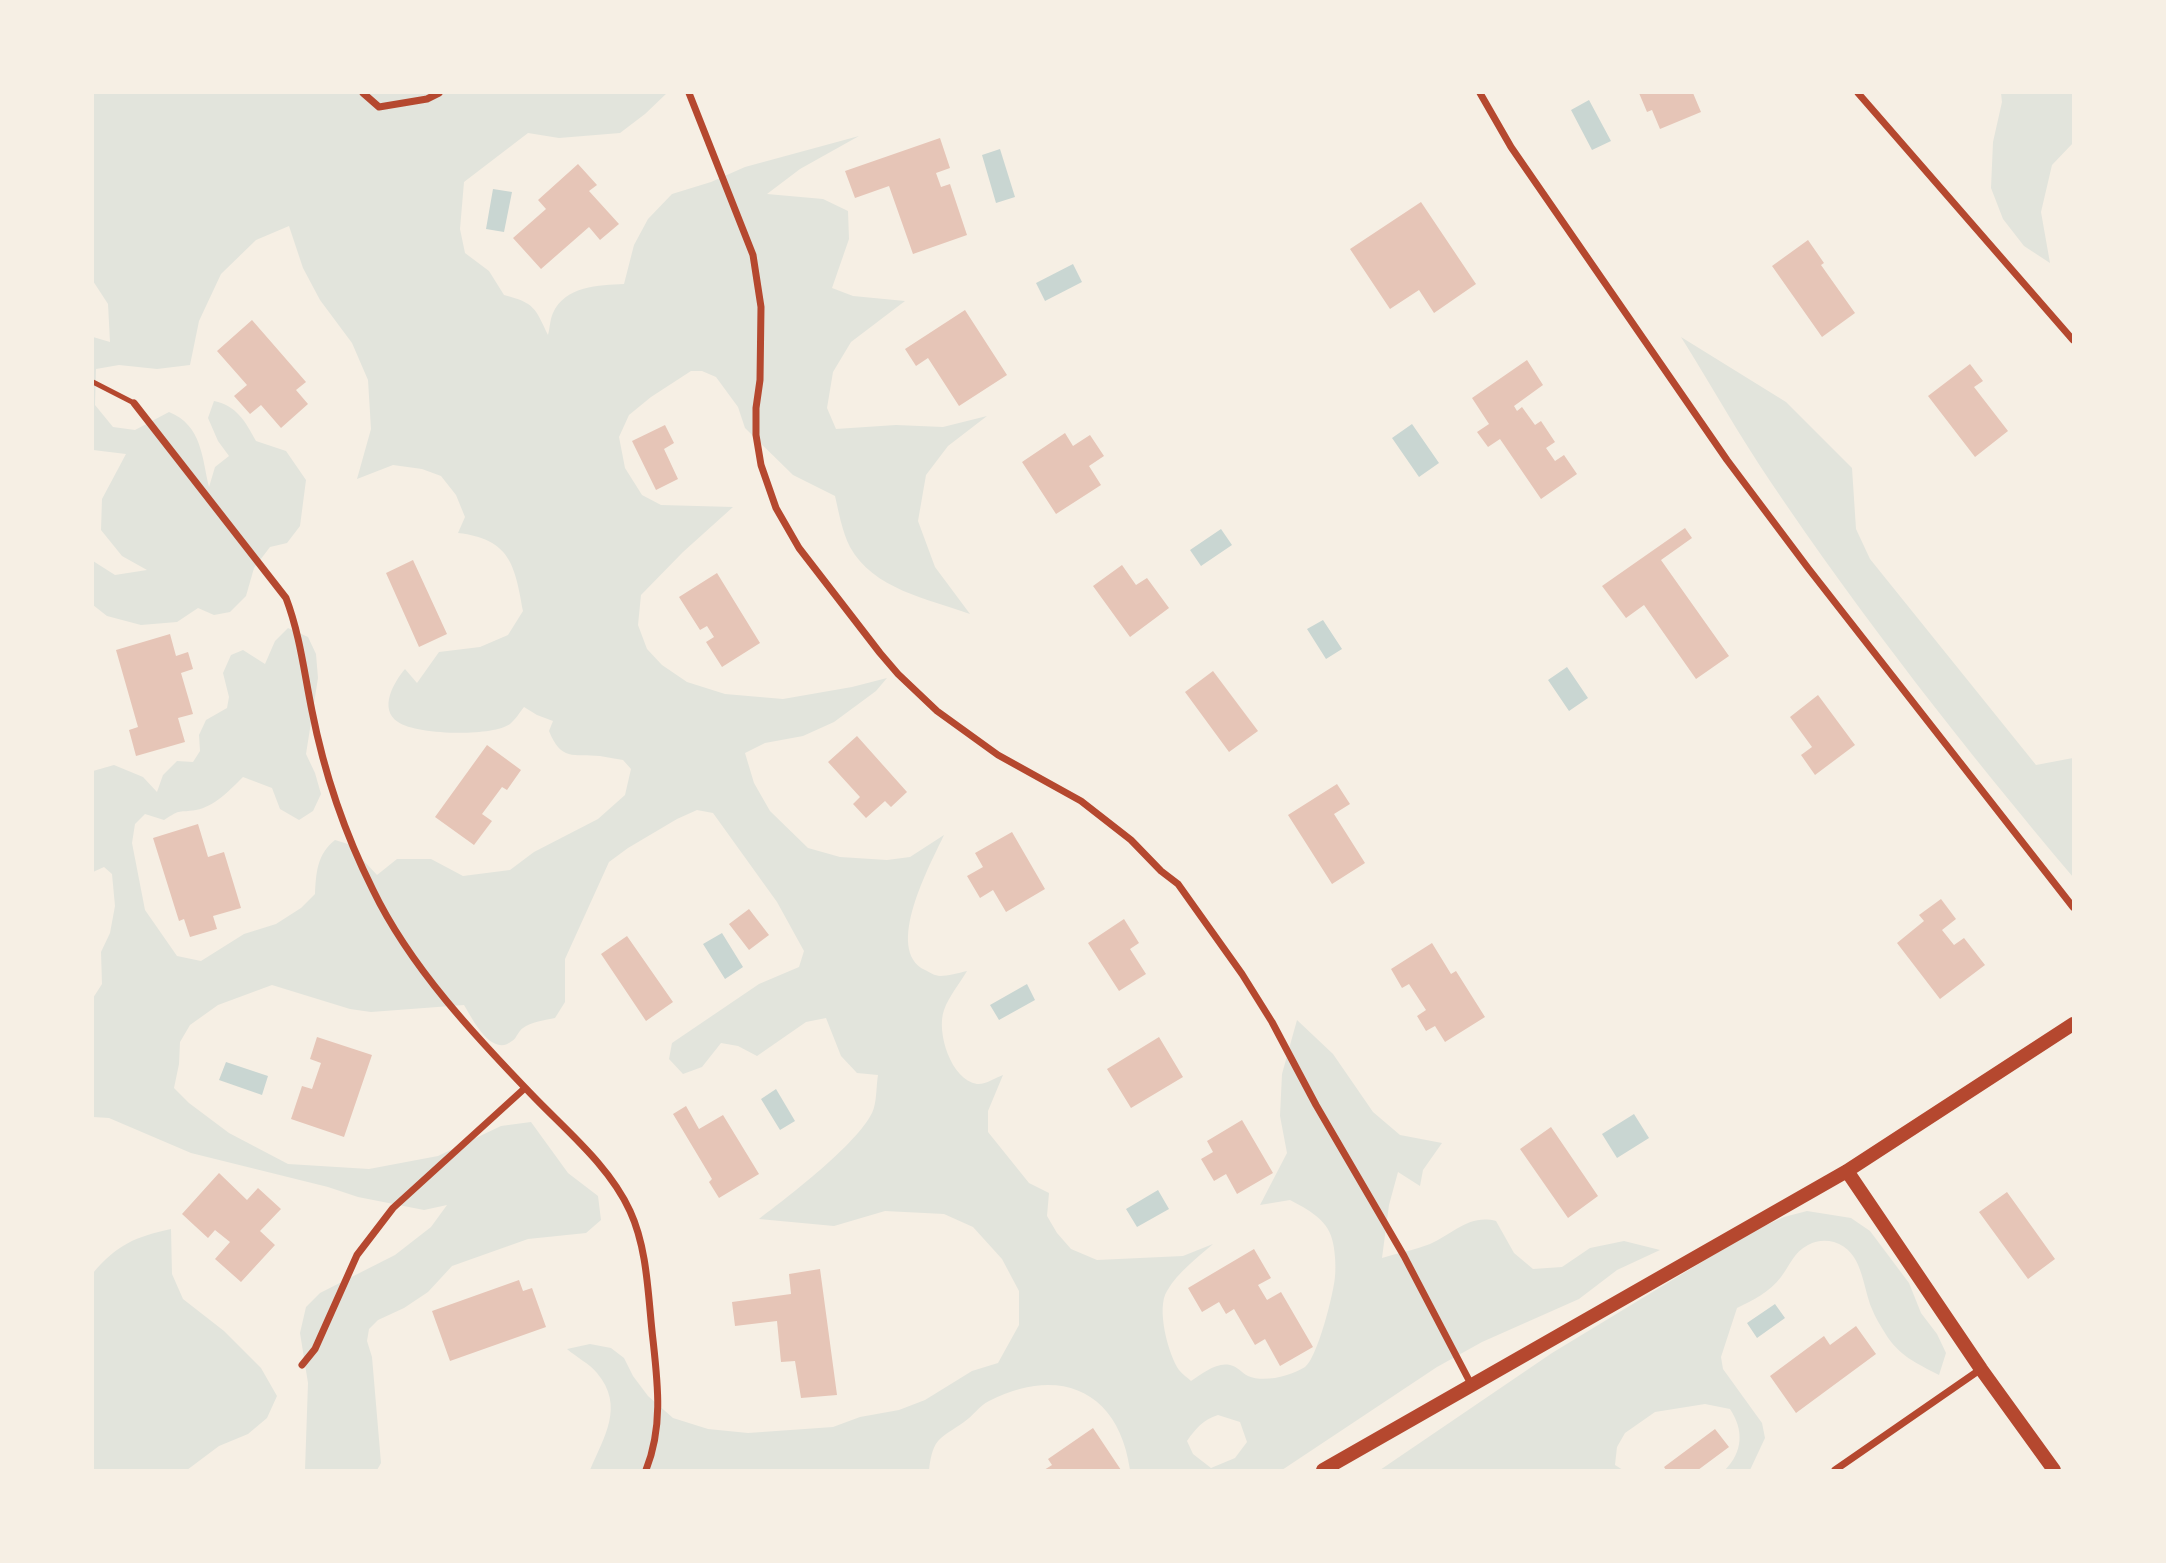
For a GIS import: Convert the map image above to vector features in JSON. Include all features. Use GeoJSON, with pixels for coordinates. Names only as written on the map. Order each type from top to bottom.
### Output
{"type":"FeatureCollection","features":[{"type":"Feature","properties":{"kind":"main road"},"geometry":{"type":"LineString","coordinates":[[1322,1470],[1847,1171],[2073,1024]]}},
{"type":"Feature","properties":{"kind":"main road"},"geometry":{"type":"LineString","coordinates":[[1847,1171],[1981,1369],[2054,1470]]}},
{"type":"Feature","properties":{"kind":"street"},"geometry":{"type":"LineString","coordinates":[[363,93],[379,107],[427,99],[439,93]]}},
{"type":"Feature","properties":{"kind":"street"},"geometry":{"type":"LineString","coordinates":[[689,93],[753,255],[761,307],[756,435],[761,465],[776,508],[799,548],[882,655],[937,712],[998,755],[1081,801],[1130,840],[1178,884],[1242,974],[1272,1022],[1316,1105],[1404,1256],[1472,1386]]}},
{"type":"Feature","properties":{"kind":"street"},"geometry":{"type":"LineString","coordinates":[[1480,93],[1511,147],[1727,460],[2073,907]]}},
{"type":"Feature","properties":{"kind":"street"},"geometry":{"type":"LineString","coordinates":[[1858,93],[2073,340]]}},
{"type":"Feature","properties":{"kind":"street"},"geometry":{"type":"LineString","coordinates":[[134,403],[286,598],[297,625],[312,712],[343,821],[373,892],[401,938],[442,995],[481,1042],[593,1159],[620,1192],[638,1232],[645,1263],[659,1400],[655,1442],[646,1470]]}},
{"type":"Feature","properties":{"kind":"street"},"geometry":{"type":"LineString","coordinates":[[302,1365],[315,1349],[357,1255],[393,1208],[525,1088]]}},
{"type":"Feature","properties":{"kind":"street"},"geometry":{"type":"LineString","coordinates":[[1835,1470],[1981,1369]]}},
{"type":"Feature","properties":{"kind":"lane"},"geometry":{"type":"LineString","coordinates":[[93,382],[134,403]]}},
{"type":"Feature","properties":{"kind":"shaded area"},"geometry":{"type":"Polygon","coordinates":[[[93,93],[667,93],[620,133],[559,138],[528,133],[464,182],[460,229],[465,253],[489,271],[504,295],[533,308],[548,335],[553,313],[566,297],[584,289],[624,284],[634,245],[648,219],[672,194],[711,182],[745,167],[859,136],[800,169],[767,194],[823,199],[848,211],[849,239],[832,288],[853,296],[905,301],[851,342],[833,372],[827,408],[836,429],[896,425],[943,427],[987,416],[948,446],[926,475],[918,521],[935,567],[970,614],[903,591],[873,573],[850,547],[835,496],[793,475],[745,428],[738,407],[716,377],[702,371],[691,371],[629,415],[619,437],[625,468],[642,495],[661,505],[733,507],[641,595],[638,625],[647,649],[662,665],[687,682],[725,694],[783,699],[887,678],[876,691],[834,722],[803,736],[765,743],[745,753],[754,783],[770,811],[808,848],[840,857],[887,860],[910,857],[944,835],[914,906],[908,944],[913,960],[932,974],[943,976],[967,971],[944,1010],[942,1030],[948,1054],[953,1065],[968,1081],[980,1084],[1003,1075],[988,1111],[988,1132],[1029,1183],[1049,1193],[1047,1216],[1057,1233],[1071,1249],[1097,1260],[1183,1256],[1213,1244],[1177,1278],[1164,1299],[1163,1319],[1171,1353],[1179,1370],[1191,1381],[1220,1365],[1230,1365],[1248,1376],[1262,1379],[1285,1376],[1305,1367],[1320,1339],[1332,1296],[1335,1252],[1332,1239],[1321,1220],[1290,1200],[1260,1205],[1287,1153],[1280,1116],[1282,1074],[1297,1020],[1333,1054],[1373,1112],[1400,1135],[1442,1143],[1423,1170],[1420,1186],[1398,1172],[1389,1205],[1382,1258],[1424,1246],[1478,1220],[1496,1221],[1514,1253],[1533,1269],[1562,1267],[1590,1248],[1624,1241],[1660,1250],[1617,1270],[1579,1299],[1482,1342],[1437,1367],[1282,1470],[1130,1470],[1124,1443],[1113,1420],[1099,1404],[1082,1392],[1061,1386],[1039,1385],[1015,1390],[989,1401],[943,1436],[933,1451],[929,1470],[590,1470],[606,1434],[611,1409],[610,1397],[597,1373],[567,1349],[590,1344],[611,1348],[624,1358],[648,1396],[673,1418],[708,1429],[748,1433],[833,1427],[860,1417],[899,1410],[925,1400],[972,1371],[998,1363],[1019,1325],[1019,1291],[1002,1259],[973,1227],[944,1214],[885,1211],[834,1226],[759,1219],[837,1155],[864,1126],[874,1109],[878,1075],[857,1073],[841,1056],[826,1018],[806,1022],[757,1056],[738,1046],[721,1043],[702,1067],[683,1074],[669,1059],[672,1043],[759,984],[799,967],[804,951],[777,902],[713,813],[697,810],[677,819],[609,862],[565,959],[565,1002],[555,1018],[526,1026],[514,1040],[504,1045],[490,1041],[483,1034],[464,1005],[371,1012],[350,1009],[272,985],[218,1005],[190,1025],[180,1042],[174,1088],[189,1103],[229,1133],[288,1164],[369,1169],[438,1156],[501,1126],[531,1122],[568,1173],[598,1196],[601,1220],[586,1233],[528,1239],[452,1266],[428,1292],[404,1308],[378,1320],[369,1329],[367,1341],[372,1357],[381,1463],[377,1470],[305,1470],[308,1383],[300,1333],[306,1307],[320,1293],[395,1255],[431,1227],[447,1205],[424,1210],[358,1197],[191,1153],[109,1118],[93,1117],[93,998],[102,984],[101,952],[110,933],[115,906],[112,874],[104,867],[93,872],[93,771],[114,765],[143,777],[157,792],[163,775],[177,761],[193,762],[200,751],[199,735],[206,720],[227,708],[229,697],[223,673],[231,655],[243,650],[265,664],[275,641],[288,628],[308,637],[316,654],[318,678],[306,754],[321,794],[313,811],[299,820],[280,809],[272,788],[243,777],[222,797],[203,808],[177,812],[164,820],[145,814],[135,824],[132,843],[145,910],[177,956],[201,961],[244,934],[276,924],[301,908],[315,894],[321,858],[335,840],[348,844],[377,875],[397,859],[431,859],[463,876],[510,870],[534,852],[598,819],[625,795],[631,769],[623,760],[563,752],[549,731],[553,721],[524,707],[510,724],[471,733],[421,730],[398,722],[392,717],[389,710],[390,695],[405,669],[417,683],[439,652],[480,647],[508,635],[523,611],[517,580],[507,557],[499,548],[489,541],[458,533],[465,517],[456,495],[441,476],[422,469],[393,465],[357,479],[371,429],[368,380],[352,343],[320,300],[303,268],[289,226],[256,240],[221,274],[199,321],[190,365],[157,369],[119,365],[96,369],[95,405],[113,427],[135,430],[169,412],[180,418],[188,425],[199,444],[209,487],[215,467],[229,456],[218,441],[208,418],[214,401],[229,407],[244,421],[256,441],[286,451],[306,480],[300,526],[287,543],[270,547],[254,568],[246,596],[230,612],[214,615],[198,608],[177,622],[141,625],[107,616],[93,605],[93,561],[115,575],[147,570],[122,556],[101,530],[102,499],[126,454],[93,450],[93,337],[110,342],[108,304],[93,281],[93,93]],[[1218,1415],[1204,1422],[1187,1441],[1193,1454],[1211,1468],[1235,1458],[1247,1442],[1240,1422],[1218,1415]]]}},
{"type":"Feature","properties":{"kind":"shaded area"},"geometry":{"type":"Polygon","coordinates":[[[2001,93],[2073,93],[2073,143],[2052,165],[2041,212],[2050,263],[2024,246],[2003,219],[1991,188],[1993,142],[2002,102],[2001,93]]]}},
{"type":"Feature","properties":{"kind":"shaded area"},"geometry":{"type":"Polygon","coordinates":[[[1589,100],[1611,141],[1592,150],[1571,110],[1589,100]]]}},
{"type":"Feature","properties":{"kind":"shaded area"},"geometry":{"type":"Polygon","coordinates":[[[1000,149],[1015,197],[996,203],[982,155],[1000,149]]]}},
{"type":"Feature","properties":{"kind":"shaded area"},"geometry":{"type":"Polygon","coordinates":[[[493,189],[512,192],[504,232],[486,229],[493,189]]]}},
{"type":"Feature","properties":{"kind":"shaded area"},"geometry":{"type":"Polygon","coordinates":[[[1073,264],[1082,282],[1045,301],[1036,283],[1073,264]]]}},
{"type":"Feature","properties":{"kind":"shaded area"},"geometry":{"type":"Polygon","coordinates":[[[1681,337],[1786,402],[1852,468],[1856,529],[1870,559],[2036,765],[2073,758],[2073,877],[1955,732],[1842,583],[1759,464],[1681,337]]]}},
{"type":"Feature","properties":{"kind":"shaded area"},"geometry":{"type":"Polygon","coordinates":[[[1412,424],[1439,463],[1419,477],[1392,438],[1412,424]]]}},
{"type":"Feature","properties":{"kind":"shaded area"},"geometry":{"type":"Polygon","coordinates":[[[1221,529],[1232,545],[1201,566],[1190,550],[1221,529]]]}},
{"type":"Feature","properties":{"kind":"shaded area"},"geometry":{"type":"Polygon","coordinates":[[[1323,620],[1342,649],[1326,659],[1307,629],[1323,620]]]}},
{"type":"Feature","properties":{"kind":"shaded area"},"geometry":{"type":"Polygon","coordinates":[[[1567,667],[1588,698],[1569,711],[1548,680],[1567,667]]]}},
{"type":"Feature","properties":{"kind":"shaded area"},"geometry":{"type":"Polygon","coordinates":[[[722,933],[743,967],[725,979],[703,944],[722,933]]]}},
{"type":"Feature","properties":{"kind":"shaded area"},"geometry":{"type":"Polygon","coordinates":[[[1027,984],[1035,1000],[999,1020],[990,1005],[1027,984]]]}},
{"type":"Feature","properties":{"kind":"shaded area"},"geometry":{"type":"Polygon","coordinates":[[[226,1062],[268,1076],[262,1095],[219,1080],[226,1062]]]}},
{"type":"Feature","properties":{"kind":"shaded area"},"geometry":{"type":"Polygon","coordinates":[[[776,1089],[795,1121],[780,1130],[761,1099],[776,1089]]]}},
{"type":"Feature","properties":{"kind":"shaded area"},"geometry":{"type":"Polygon","coordinates":[[[1634,1114],[1649,1138],[1617,1158],[1602,1134],[1634,1114]]]}},
{"type":"Feature","properties":{"kind":"shaded area"},"geometry":{"type":"Polygon","coordinates":[[[1158,1190],[1169,1209],[1137,1227],[1126,1209],[1158,1190]]]}},
{"type":"Feature","properties":{"kind":"shaded area"},"geometry":{"type":"Polygon","coordinates":[[[1807,1211],[1851,1218],[1870,1231],[1909,1283],[1921,1313],[1937,1334],[1946,1353],[1939,1375],[1909,1358],[1890,1341],[1873,1312],[1860,1270],[1851,1253],[1834,1242],[1818,1241],[1799,1251],[1772,1287],[1737,1308],[1721,1357],[1723,1369],[1762,1423],[1765,1438],[1750,1470],[1725,1470],[1738,1448],[1738,1425],[1730,1409],[1705,1404],[1655,1412],[1625,1433],[1617,1447],[1615,1465],[1623,1470],[1380,1470],[1552,1353],[1753,1231],[1784,1217],[1807,1211]]]}},
{"type":"Feature","properties":{"kind":"shaded area"},"geometry":{"type":"Polygon","coordinates":[[[171,1229],[172,1274],[183,1299],[224,1331],[261,1368],[277,1396],[267,1418],[248,1434],[219,1446],[187,1470],[93,1470],[93,1273],[119,1248],[147,1235],[171,1229]]]}},
{"type":"Feature","properties":{"kind":"shaded area"},"geometry":{"type":"Polygon","coordinates":[[[1775,1304],[1785,1318],[1757,1338],[1747,1323],[1775,1304]]]}},
{"type":"Feature","properties":{"kind":"building"},"geometry":{"type":"Polygon","coordinates":[[[1639,93],[1693,93],[1701,112],[1660,129],[1652,110],[1647,112],[1639,93]]]}},
{"type":"Feature","properties":{"kind":"building"},"geometry":{"type":"Polygon","coordinates":[[[940,138],[950,168],[936,173],[941,187],[950,184],[967,235],[913,254],[889,186],[855,198],[845,171],[940,138]]]}},
{"type":"Feature","properties":{"kind":"building"},"geometry":{"type":"Polygon","coordinates":[[[578,164],[597,185],[589,191],[619,224],[600,240],[589,227],[541,269],[513,238],[546,209],[538,200],[578,164]]]}},
{"type":"Feature","properties":{"kind":"building"},"geometry":{"type":"Polygon","coordinates":[[[1421,202],[1476,284],[1434,313],[1419,290],[1390,309],[1350,249],[1421,202]]]}},
{"type":"Feature","properties":{"kind":"building"},"geometry":{"type":"Polygon","coordinates":[[[1808,240],[1824,263],[1821,265],[1855,313],[1822,337],[1772,266],[1808,240]]]}},
{"type":"Feature","properties":{"kind":"building"},"geometry":{"type":"Polygon","coordinates":[[[965,310],[1007,375],[959,406],[928,358],[916,366],[905,349],[965,310]]]}},
{"type":"Feature","properties":{"kind":"building"},"geometry":{"type":"Polygon","coordinates":[[[252,320],[306,382],[296,390],[308,404],[281,428],[261,405],[250,414],[234,396],[247,385],[217,351],[252,320]]]}},
{"type":"Feature","properties":{"kind":"building"},"geometry":{"type":"Polygon","coordinates":[[[1527,360],[1543,385],[1514,406],[1517,411],[1522,407],[1535,425],[1541,421],[1555,442],[1546,448],[1555,461],[1564,455],[1577,474],[1541,499],[1500,439],[1488,447],[1477,432],[1489,424],[1472,398],[1527,360]]]}},
{"type":"Feature","properties":{"kind":"building"},"geometry":{"type":"Polygon","coordinates":[[[1970,364],[1983,381],[1974,387],[2008,431],[1975,457],[1928,396],[1970,364]]]}},
{"type":"Feature","properties":{"kind":"building"},"geometry":{"type":"Polygon","coordinates":[[[665,425],[674,443],[664,449],[678,479],[656,490],[632,441],[665,425]]]}},
{"type":"Feature","properties":{"kind":"building"},"geometry":{"type":"Polygon","coordinates":[[[1065,433],[1073,446],[1090,435],[1104,456],[1089,466],[1101,485],[1056,514],[1022,462],[1065,433]]]}},
{"type":"Feature","properties":{"kind":"building"},"geometry":{"type":"Polygon","coordinates":[[[1685,528],[1692,538],[1661,560],[1729,656],[1696,679],[1644,605],[1626,618],[1602,586],[1685,528]]]}},
{"type":"Feature","properties":{"kind":"building"},"geometry":{"type":"Polygon","coordinates":[[[413,560],[447,634],[419,647],[386,573],[413,560]]]}},
{"type":"Feature","properties":{"kind":"building"},"geometry":{"type":"Polygon","coordinates":[[[1122,565],[1136,585],[1147,578],[1169,608],[1130,637],[1093,586],[1122,565]]]}},
{"type":"Feature","properties":{"kind":"building"},"geometry":{"type":"Polygon","coordinates":[[[717,573],[760,643],[722,667],[706,642],[714,637],[707,626],[700,630],[679,597],[717,573]]]}},
{"type":"Feature","properties":{"kind":"building"},"geometry":{"type":"Polygon","coordinates":[[[170,634],[176,656],[188,652],[193,669],[181,673],[193,714],[178,718],[185,742],[136,756],[129,730],[138,727],[116,650],[170,634]]]}},
{"type":"Feature","properties":{"kind":"building"},"geometry":{"type":"Polygon","coordinates":[[[1213,671],[1258,731],[1229,752],[1185,692],[1213,671]]]}},
{"type":"Feature","properties":{"kind":"building"},"geometry":{"type":"Polygon","coordinates":[[[1818,695],[1855,745],[1815,775],[1801,755],[1812,747],[1790,717],[1818,695]]]}},
{"type":"Feature","properties":{"kind":"building"},"geometry":{"type":"Polygon","coordinates":[[[857,736],[907,792],[891,807],[885,801],[866,818],[853,804],[860,797],[828,762],[857,736]]]}},
{"type":"Feature","properties":{"kind":"building"},"geometry":{"type":"Polygon","coordinates":[[[487,745],[521,770],[507,790],[502,787],[482,814],[492,821],[474,845],[435,817],[487,745]]]}},
{"type":"Feature","properties":{"kind":"building"},"geometry":{"type":"Polygon","coordinates":[[[1337,784],[1350,804],[1334,814],[1365,863],[1332,884],[1288,815],[1337,784]]]}},
{"type":"Feature","properties":{"kind":"building"},"geometry":{"type":"Polygon","coordinates":[[[198,824],[208,857],[224,852],[241,908],[213,916],[217,929],[190,937],[184,919],[179,921],[153,838],[198,824]]]}},
{"type":"Feature","properties":{"kind":"building"},"geometry":{"type":"Polygon","coordinates":[[[1012,832],[1045,889],[1006,912],[993,890],[980,898],[967,876],[983,867],[975,853],[1012,832]]]}},
{"type":"Feature","properties":{"kind":"building"},"geometry":{"type":"Polygon","coordinates":[[[1941,899],[1956,919],[1942,930],[1954,945],[1964,938],[1985,965],[1940,999],[1897,943],[1924,921],[1919,915],[1941,899]]]}},
{"type":"Feature","properties":{"kind":"building"},"geometry":{"type":"Polygon","coordinates":[[[749,909],[769,935],[749,950],[729,924],[749,909]]]}},
{"type":"Feature","properties":{"kind":"building"},"geometry":{"type":"Polygon","coordinates":[[[1124,919],[1139,943],[1130,949],[1146,974],[1119,991],[1088,943],[1124,919]]]}},
{"type":"Feature","properties":{"kind":"building"},"geometry":{"type":"Polygon","coordinates":[[[627,936],[673,1002],[646,1021],[601,954],[627,936]]]}},
{"type":"Feature","properties":{"kind":"building"},"geometry":{"type":"Polygon","coordinates":[[[1432,943],[1451,974],[1456,971],[1485,1017],[1445,1042],[1435,1026],[1426,1031],[1417,1016],[1426,1010],[1409,984],[1402,988],[1391,969],[1432,943]]]}},
{"type":"Feature","properties":{"kind":"building"},"geometry":{"type":"Polygon","coordinates":[[[317,1037],[372,1055],[344,1137],[291,1119],[302,1086],[312,1089],[321,1063],[310,1059],[317,1037]]]}},
{"type":"Feature","properties":{"kind":"building"},"geometry":{"type":"Polygon","coordinates":[[[1159,1037],[1183,1077],[1131,1108],[1107,1069],[1159,1037]]]}},
{"type":"Feature","properties":{"kind":"building"},"geometry":{"type":"Polygon","coordinates":[[[686,1106],[699,1129],[723,1115],[759,1174],[719,1198],[709,1182],[712,1179],[673,1114],[686,1106]]]}},
{"type":"Feature","properties":{"kind":"building"},"geometry":{"type":"Polygon","coordinates":[[[1242,1120],[1273,1173],[1237,1194],[1226,1174],[1214,1181],[1201,1159],[1213,1152],[1207,1141],[1242,1120]]]}},
{"type":"Feature","properties":{"kind":"building"},"geometry":{"type":"Polygon","coordinates":[[[1551,1127],[1598,1196],[1568,1218],[1520,1149],[1551,1127]]]}},
{"type":"Feature","properties":{"kind":"building"},"geometry":{"type":"Polygon","coordinates":[[[219,1173],[247,1200],[258,1188],[281,1209],[260,1231],[275,1245],[241,1282],[215,1259],[230,1242],[215,1230],[208,1238],[182,1214],[219,1173]]]}},
{"type":"Feature","properties":{"kind":"building"},"geometry":{"type":"Polygon","coordinates":[[[2007,1192],[2055,1259],[2028,1279],[1979,1212],[2007,1192]]]}},
{"type":"Feature","properties":{"kind":"building"},"geometry":{"type":"Polygon","coordinates":[[[1254,1249],[1271,1278],[1258,1285],[1267,1300],[1281,1292],[1313,1347],[1280,1366],[1265,1339],[1255,1345],[1234,1309],[1226,1314],[1219,1302],[1202,1312],[1188,1288],[1254,1249]]]}},
{"type":"Feature","properties":{"kind":"building"},"geometry":{"type":"Polygon","coordinates":[[[820,1269],[837,1395],[801,1398],[795,1361],[781,1362],[777,1321],[735,1326],[732,1302],[791,1294],[789,1274],[820,1269]]]}},
{"type":"Feature","properties":{"kind":"building"},"geometry":{"type":"Polygon","coordinates":[[[519,1280],[523,1291],[532,1288],[546,1327],[450,1361],[432,1311],[519,1280]]]}},
{"type":"Feature","properties":{"kind":"building"},"geometry":{"type":"Polygon","coordinates":[[[1856,1326],[1876,1354],[1796,1413],[1770,1376],[1824,1336],[1830,1345],[1856,1326]]]}},
{"type":"Feature","properties":{"kind":"building"},"geometry":{"type":"Polygon","coordinates":[[[1093,1428],[1121,1470],[1044,1470],[1052,1465],[1048,1459],[1093,1428]]]}},
{"type":"Feature","properties":{"kind":"building"},"geometry":{"type":"Polygon","coordinates":[[[1715,1429],[1729,1447],[1698,1470],[1666,1470],[1664,1467],[1715,1429]]]}}]}
